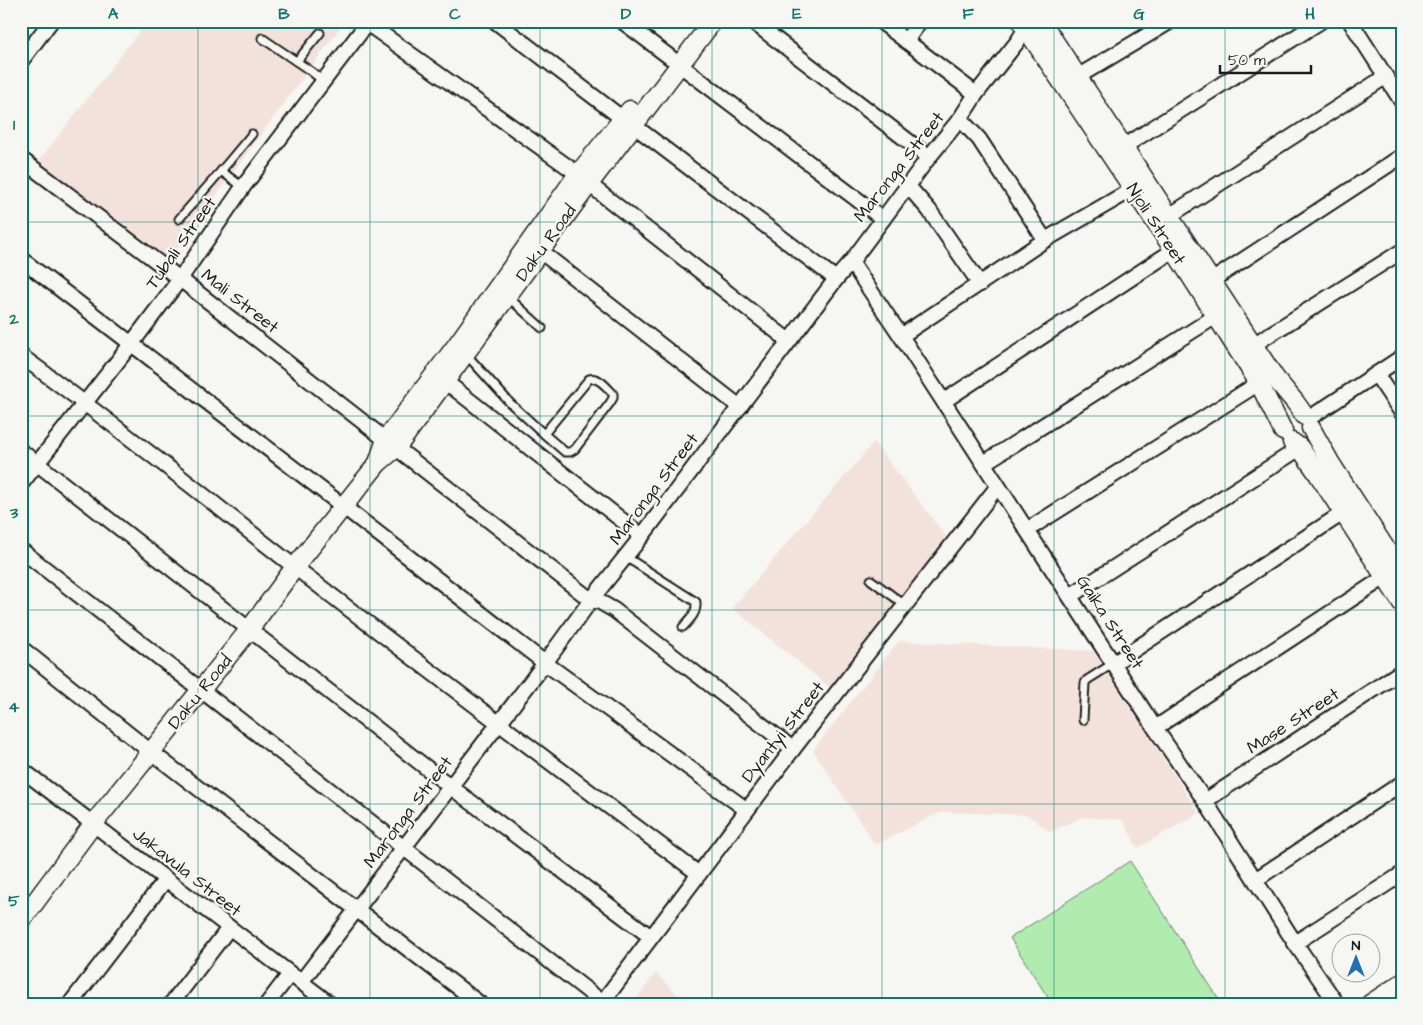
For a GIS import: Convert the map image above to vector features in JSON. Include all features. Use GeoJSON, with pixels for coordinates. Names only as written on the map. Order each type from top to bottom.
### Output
{"type":"FeatureCollection","features":[{"type":"Feature","properties":{"kind":"street"},"geometry":{"type":"LineString","coordinates":[[21,61],[51,21]]}},
{"type":"Feature","properties":{"kind":"street"},"geometry":{"type":"LineString","coordinates":[[495,21],[836,279]]}},
{"type":"Feature","properties":{"kind":"street"},"geometry":{"type":"LineString","coordinates":[[622,21],[883,219]]}},
{"type":"Feature","properties":{"kind":"street","name":"Daku Road"},"geometry":{"type":"LineString","coordinates":[[675,61],[700,21]]}},
{"type":"Feature","properties":{"kind":"street","name":"Daku Road"},"geometry":{"type":"LineString","coordinates":[[21,921],[94,823],[201,691],[295,567],[378,463],[584,179],[675,61],[712,21]]}},
{"type":"Feature","properties":{"kind":"street"},"geometry":{"type":"LineString","coordinates":[[752,21],[929,158]]}},
{"type":"Feature","properties":{"kind":"street"},"geometry":{"type":"LineString","coordinates":[[880,21],[976,94]]}},
{"type":"Feature","properties":{"kind":"street"},"geometry":{"type":"LineString","coordinates":[[906,40],[920,21]]}},
{"type":"Feature","properties":{"kind":"street"},"geometry":{"type":"LineString","coordinates":[[1077,77],[1172,21]]}},
{"type":"Feature","properties":{"kind":"street"},"geometry":{"type":"LineString","coordinates":[[1123,147],[1322,21]]}},
{"type":"Feature","properties":{"kind":"street"},"geometry":{"type":"LineString","coordinates":[[1350,21],[1402,102]]}},
{"type":"Feature","properties":{"kind":"street"},"geometry":{"type":"LineString","coordinates":[[367,22],[584,179],[788,341]]}},
{"type":"Feature","properties":{"kind":"street","name":"Tubali Street"},"geometry":{"type":"LineString","coordinates":[[21,484],[180,279],[243,187],[367,22]]}},
{"type":"Feature","properties":{"kind":"street","name":"Maronga Street"},"geometry":{"type":"LineString","coordinates":[[268,1004],[296,978],[357,909],[1031,23]]}},
{"type":"Feature","properties":{"kind":"street","name":"Njoli Street"},"geometry":{"type":"LineString","coordinates":[[1031,23],[1077,77],[1275,378],[1296,402],[1393,576],[1402,603]]}},
{"type":"Feature","properties":{"kind":"street","name":"Njoli Street"},"geometry":{"type":"LineString","coordinates":[[1031,23],[1133,189],[1259,383],[1291,440],[1318,474],[1343,513],[1393,576]]}},
{"type":"Feature","properties":{"kind":"street"},"geometry":{"type":"LineString","coordinates":[[1168,216],[1385,77]]}},
{"type":"Feature","properties":{"kind":"street"},"geometry":{"type":"LineString","coordinates":[[960,118],[979,139],[1045,240]]}},
{"type":"Feature","properties":{"kind":"street"},"geometry":{"type":"LineString","coordinates":[[1211,281],[1402,156]]}},
{"type":"Feature","properties":{"kind":"street","name":"Mali Street"},"geometry":{"type":"LineString","coordinates":[[21,159],[392,443],[591,600],[600,602],[614,610],[793,749]]}},
{"type":"Feature","properties":{"kind":"street","name":"Daku Road"},"geometry":{"type":"LineString","coordinates":[[392,443],[446,382],[461,349],[508,296],[540,251],[584,179]]}},
{"type":"Feature","properties":{"kind":"street"},"geometry":{"type":"LineString","coordinates":[[908,186],[929,210],[980,284]]}},
{"type":"Feature","properties":{"kind":"street"},"geometry":{"type":"LineString","coordinates":[[901,336],[1045,240],[1133,189]]}},
{"type":"Feature","properties":{"kind":"street"},"geometry":{"type":"LineString","coordinates":[[944,401],[1174,250]]}},
{"type":"Feature","properties":{"kind":"street"},"geometry":{"type":"LineString","coordinates":[[1253,345],[1402,250]]}},
{"type":"Feature","properties":{"kind":"street"},"geometry":{"type":"LineString","coordinates":[[540,251],[740,407]]}},
{"type":"Feature","properties":{"kind":"street"},"geometry":{"type":"LineString","coordinates":[[21,259],[545,663],[747,810]]}},
{"type":"Feature","properties":{"kind":"street","name":"Gaika Street"},"geometry":{"type":"LineString","coordinates":[[851,262],[944,401],[1295,943],[1337,1004]]}},
{"type":"Feature","properties":{"kind":"street"},"geometry":{"type":"LineString","coordinates":[[984,464],[1216,316]]}},
{"type":"Feature","properties":{"kind":"street"},"geometry":{"type":"LineString","coordinates":[[21,356],[85,402],[498,724],[699,874]]}},
{"type":"Feature","properties":{"kind":"street"},"geometry":{"type":"LineString","coordinates":[[1308,421],[1402,357]]}},
{"type":"Feature","properties":{"kind":"street"},"geometry":{"type":"LineString","coordinates":[[1376,374],[1402,413]]}},
{"type":"Feature","properties":{"kind":"street"},"geometry":{"type":"LineString","coordinates":[[446,382],[642,536]]}},
{"type":"Feature","properties":{"kind":"street"},"geometry":{"type":"LineString","coordinates":[[1027,530],[1259,383]]}},
{"type":"Feature","properties":{"kind":"street"},"geometry":{"type":"LineString","coordinates":[[1296,414],[1308,421],[1308,437],[1296,443],[1291,440],[1284,422],[1291,415],[1296,414]]}},
{"type":"Feature","properties":{"kind":"street"},"geometry":{"type":"LineString","coordinates":[[1070,596],[1291,440]]}},
{"type":"Feature","properties":{"kind":"street"},"geometry":{"type":"LineString","coordinates":[[21,451],[451,787],[652,937]]}},
{"type":"Feature","properties":{"kind":"street","name":"Dyantyi Street"},"geometry":{"type":"LineString","coordinates":[[601,1003],[793,749],[998,486]]}},
{"type":"Feature","properties":{"kind":"street"},"geometry":{"type":"LineString","coordinates":[[1114,663],[1343,513]]}},
{"type":"Feature","properties":{"kind":"street"},"geometry":{"type":"LineString","coordinates":[[21,550],[601,1003]]}},
{"type":"Feature","properties":{"kind":"street"},"geometry":{"type":"LineString","coordinates":[[1155,728],[1393,576]]}},
{"type":"Feature","properties":{"kind":"street"},"geometry":{"type":"LineString","coordinates":[[21,648],[151,752],[480,1004]]}},
{"type":"Feature","properties":{"kind":"street","name":"Mase Street"},"geometry":{"type":"LineString","coordinates":[[1204,802],[1402,671]]}},
{"type":"Feature","properties":{"kind":"street","name":"Jakavula Street"},"geometry":{"type":"LineString","coordinates":[[21,769],[330,1004]]}},
{"type":"Feature","properties":{"kind":"street"},"geometry":{"type":"LineString","coordinates":[[1255,880],[1402,783]]}},
{"type":"Feature","properties":{"kind":"street"},"geometry":{"type":"LineString","coordinates":[[1295,943],[1402,874]]}},
{"type":"Feature","properties":{"kind":"street"},"geometry":{"type":"LineString","coordinates":[[70,1004],[166,879]]}},
{"type":"Feature","properties":{"kind":"street"},"geometry":{"type":"LineString","coordinates":[[171,1004],[228,928]]}},
{"type":"Feature","properties":{"kind":"street"},"geometry":{"type":"LineString","coordinates":[[1370,1004],[1402,983]]}},
{"type":"Feature","properties":{"kind":"lane"},"geometry":{"type":"LineString","coordinates":[[297,61],[320,33]]}},
{"type":"Feature","properties":{"kind":"lane"},"geometry":{"type":"LineString","coordinates":[[262,38],[297,61],[323,82]]}},
{"type":"Feature","properties":{"kind":"lane"},"geometry":{"type":"LineString","coordinates":[[179,219],[252,134]]}},
{"type":"Feature","properties":{"kind":"lane"},"geometry":{"type":"LineString","coordinates":[[221,171],[243,187]]}},
{"type":"Feature","properties":{"kind":"lane"},"geometry":{"type":"LineString","coordinates":[[508,296],[542,328]]}},
{"type":"Feature","properties":{"kind":"lane"},"geometry":{"type":"LineString","coordinates":[[461,349],[510,403],[544,434],[565,452],[573,452],[610,404],[613,394],[598,380],[589,379],[544,434]]}},
{"type":"Feature","properties":{"kind":"lane"},"geometry":{"type":"LineString","coordinates":[[626,557],[696,602],[697,610],[683,627]]}},
{"type":"Feature","properties":{"kind":"lane"},"geometry":{"type":"LineString","coordinates":[[871,580],[906,605]]}},
{"type":"Feature","properties":{"kind":"lane"},"geometry":{"type":"LineString","coordinates":[[1083,720],[1085,683],[1114,663]]}},
{"type":"Feature","properties":{"kind":"shaded area"},"geometry":{"type":"Polygon","coordinates":[[[148,21],[345,21],[171,256],[157,257],[37,163],[148,21]]]}},
{"type":"Feature","properties":{"kind":"shaded area"},"geometry":{"type":"Polygon","coordinates":[[[874,442],[947,538],[832,689],[732,608],[874,442]]]}},
{"type":"Feature","properties":{"kind":"shaded area"},"geometry":{"type":"Polygon","coordinates":[[[899,641],[1093,651],[1199,813],[1138,848],[1123,820],[1082,817],[1050,832],[1028,815],[941,812],[875,845],[813,750],[899,641]]]}},
{"type":"Feature","properties":{"kind":"shaded area"},"geometry":{"type":"Polygon","coordinates":[[[656,973],[687,1004],[632,1004],[656,973]]]}},
{"type":"Feature","properties":{"kind":"green space"},"geometry":{"type":"Polygon","coordinates":[[[1130,861],[1222,1004],[1052,1004],[1010,938],[1130,861]]]}}]}
